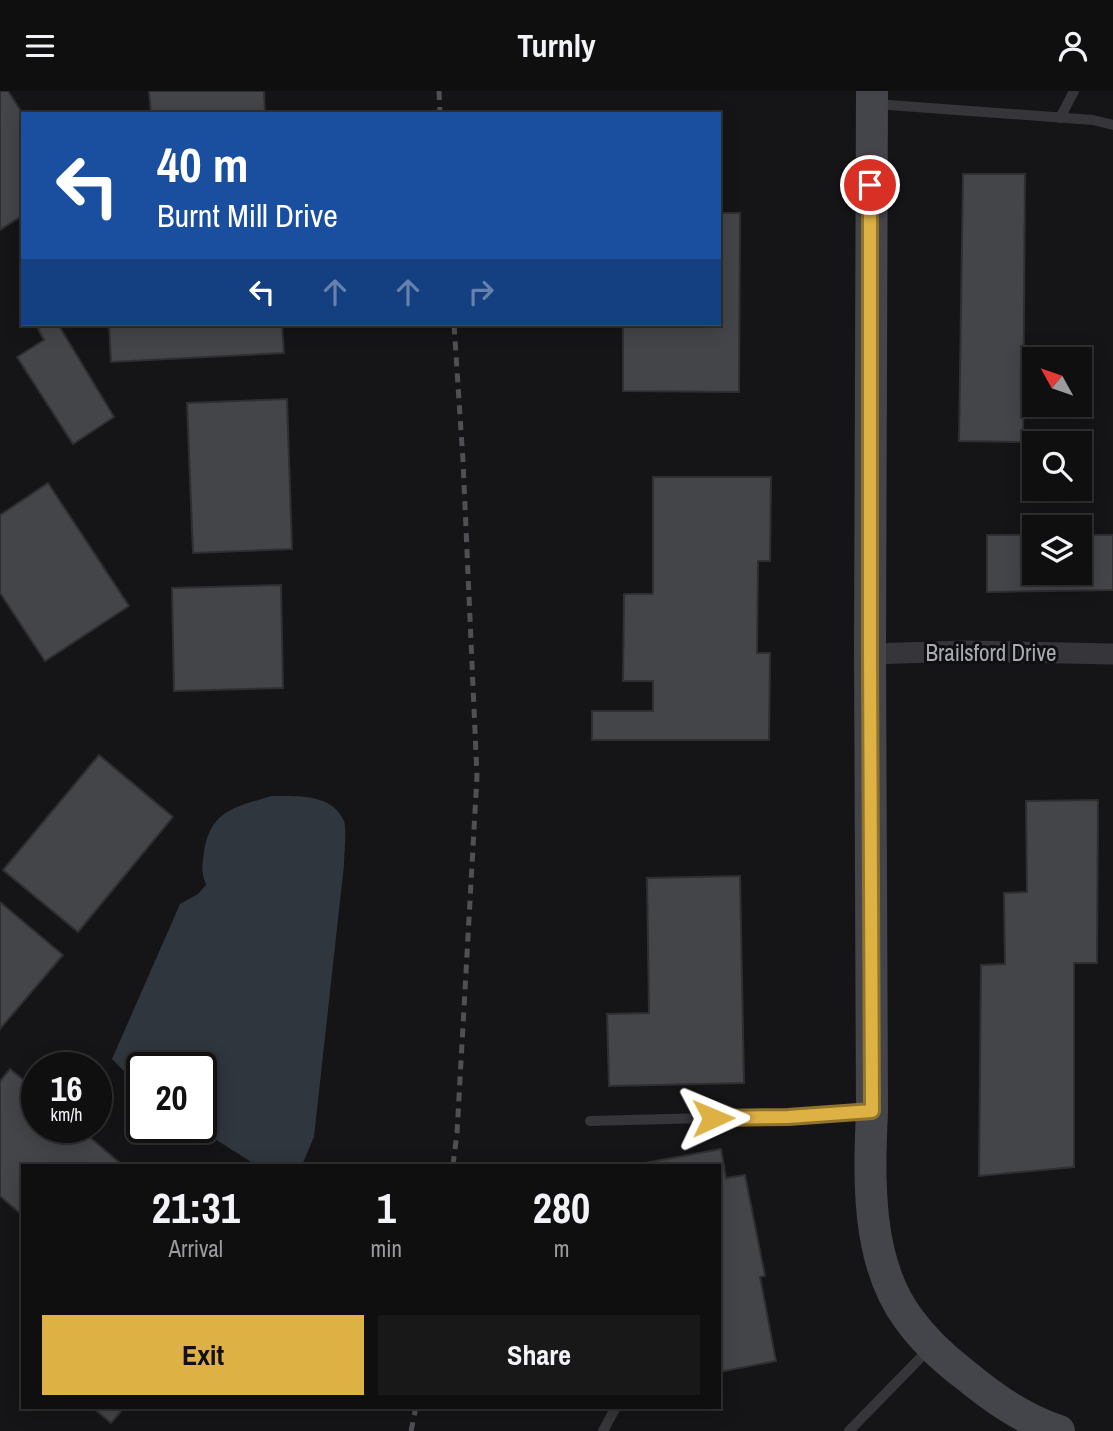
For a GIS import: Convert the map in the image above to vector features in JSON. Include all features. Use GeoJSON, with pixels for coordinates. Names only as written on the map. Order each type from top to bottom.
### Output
{"type":"FeatureCollection","features":[{"type":"Feature","properties":{"kind":"street"},"geometry":{"type":"LineString","coordinates":[[872,97],[871,1201],[876,1238],[886,1274],[897,1299],[906,1316],[932,1346],[991,1397],[1043,1426],[1059,1431]]}},
{"type":"Feature","properties":{"kind":"street","name":"Brailsford Drive"},"geometry":{"type":"LineString","coordinates":[[870,654],[964,651],[1113,654]]}},
{"type":"Feature","properties":{"kind":"lane"},"geometry":{"type":"LineString","coordinates":[[1060,118],[1074,91]]}},
{"type":"Feature","properties":{"kind":"lane"},"geometry":{"type":"LineString","coordinates":[[872,97],[1093,120],[1113,125]]}},
{"type":"Feature","properties":{"kind":"lane"},"geometry":{"type":"LineString","coordinates":[[590,1121],[788,1117],[872,1111]]}},
{"type":"Feature","properties":{"kind":"lane"},"geometry":{"type":"LineString","coordinates":[[849,1431],[932,1346]]}},
{"type":"Feature","properties":{"kind":"lane"},"geometry":{"type":"LineString","coordinates":[[603,1431],[615,1409]]}},
{"type":"Feature","properties":{"kind":"shaded area"},"geometry":{"type":"Polygon","coordinates":[[[271,796],[313,798],[331,805],[345,825],[344,865],[314,1137],[302,1164],[254,1164],[217,1140],[217,1052],[126,1052],[126,1073],[112,1059],[180,904],[198,894],[206,885],[203,861],[212,827],[236,807],[271,796]]]}},
{"type":"Feature","properties":{"kind":"building"},"geometry":{"type":"Polygon","coordinates":[[[0,91],[8,91],[22,112],[21,216],[0,230],[0,91]]]}},
{"type":"Feature","properties":{"kind":"building"},"geometry":{"type":"Polygon","coordinates":[[[149,91],[264,91],[265,112],[151,112],[149,91]]]}},
{"type":"Feature","properties":{"kind":"building"},"geometry":{"type":"Polygon","coordinates":[[[963,174],[1025,174],[1022,442],[959,441],[963,174]]]}},
{"type":"Feature","properties":{"kind":"building"},"geometry":{"type":"Polygon","coordinates":[[[721,213],[740,213],[739,392],[623,391],[623,326],[721,326],[721,213]]]}},
{"type":"Feature","properties":{"kind":"building"},"geometry":{"type":"Polygon","coordinates":[[[43,326],[59,326],[114,417],[73,444],[17,357],[44,340],[38,329],[43,326]]]}},
{"type":"Feature","properties":{"kind":"building"},"geometry":{"type":"Polygon","coordinates":[[[109,326],[282,326],[284,353],[111,362],[109,326]]]}},
{"type":"Feature","properties":{"kind":"building"},"geometry":{"type":"Polygon","coordinates":[[[287,399],[292,549],[193,553],[187,403],[287,399]]]}},
{"type":"Feature","properties":{"kind":"building"},"geometry":{"type":"Polygon","coordinates":[[[653,477],[771,477],[770,561],[758,561],[757,653],[770,653],[769,740],[592,740],[592,711],[653,711],[653,681],[623,681],[624,594],[653,594],[653,477]]]}},
{"type":"Feature","properties":{"kind":"building"},"geometry":{"type":"Polygon","coordinates":[[[48,483],[129,606],[45,661],[0,593],[0,515],[48,483]]]}},
{"type":"Feature","properties":{"kind":"building"},"geometry":{"type":"Polygon","coordinates":[[[987,535],[1022,535],[1022,585],[1092,585],[1092,535],[1113,535],[1113,590],[987,592],[987,535]]]}},
{"type":"Feature","properties":{"kind":"building"},"geometry":{"type":"Polygon","coordinates":[[[281,585],[283,688],[174,691],[172,588],[281,585]]]}},
{"type":"Feature","properties":{"kind":"building"},"geometry":{"type":"Polygon","coordinates":[[[99,755],[173,817],[78,932],[3,870],[99,755]]]}},
{"type":"Feature","properties":{"kind":"building"},"geometry":{"type":"Polygon","coordinates":[[[1098,800],[1097,963],[1074,963],[1074,1167],[979,1176],[981,965],[1005,964],[1004,893],[1027,892],[1026,801],[1098,800]]]}},
{"type":"Feature","properties":{"kind":"building"},"geometry":{"type":"Polygon","coordinates":[[[740,876],[744,1083],[609,1086],[607,1014],[649,1013],[647,878],[740,876]]]}},
{"type":"Feature","properties":{"kind":"building"},"geometry":{"type":"Polygon","coordinates":[[[0,902],[63,955],[0,1029],[0,902]]]}},
{"type":"Feature","properties":{"kind":"building"},"geometry":{"type":"Polygon","coordinates":[[[10,1069],[21,1078],[21,1143],[97,1143],[121,1164],[21,1164],[21,1214],[0,1196],[0,1081],[10,1069]]]}},
{"type":"Feature","properties":{"kind":"building"},"geometry":{"type":"Polygon","coordinates":[[[721,1149],[726,1178],[745,1175],[765,1276],[760,1277],[776,1361],[721,1372],[721,1164],[639,1164],[721,1149]]]}},
{"type":"Feature","properties":{"kind":"building"},"geometry":{"type":"Polygon","coordinates":[[[94,1409],[123,1409],[111,1423],[94,1409]]]}},
{"type":"Feature","properties":{"kind":"railway"},"geometry":{"type":"LineString","coordinates":[[439,91],[440,112]]}},
{"type":"Feature","properties":{"kind":"railway"},"geometry":{"type":"LineString","coordinates":[[453,1164],[477,776],[454,326]]}},
{"type":"Feature","properties":{"kind":"railway"},"geometry":{"type":"LineString","coordinates":[[411,1431],[416,1409]]}},
{"type":"Feature","properties":{"kind":"route"},"geometry":{"type":"LineString","coordinates":[[713,1118],[788,1117],[872,1111],[870,185]]}}]}
